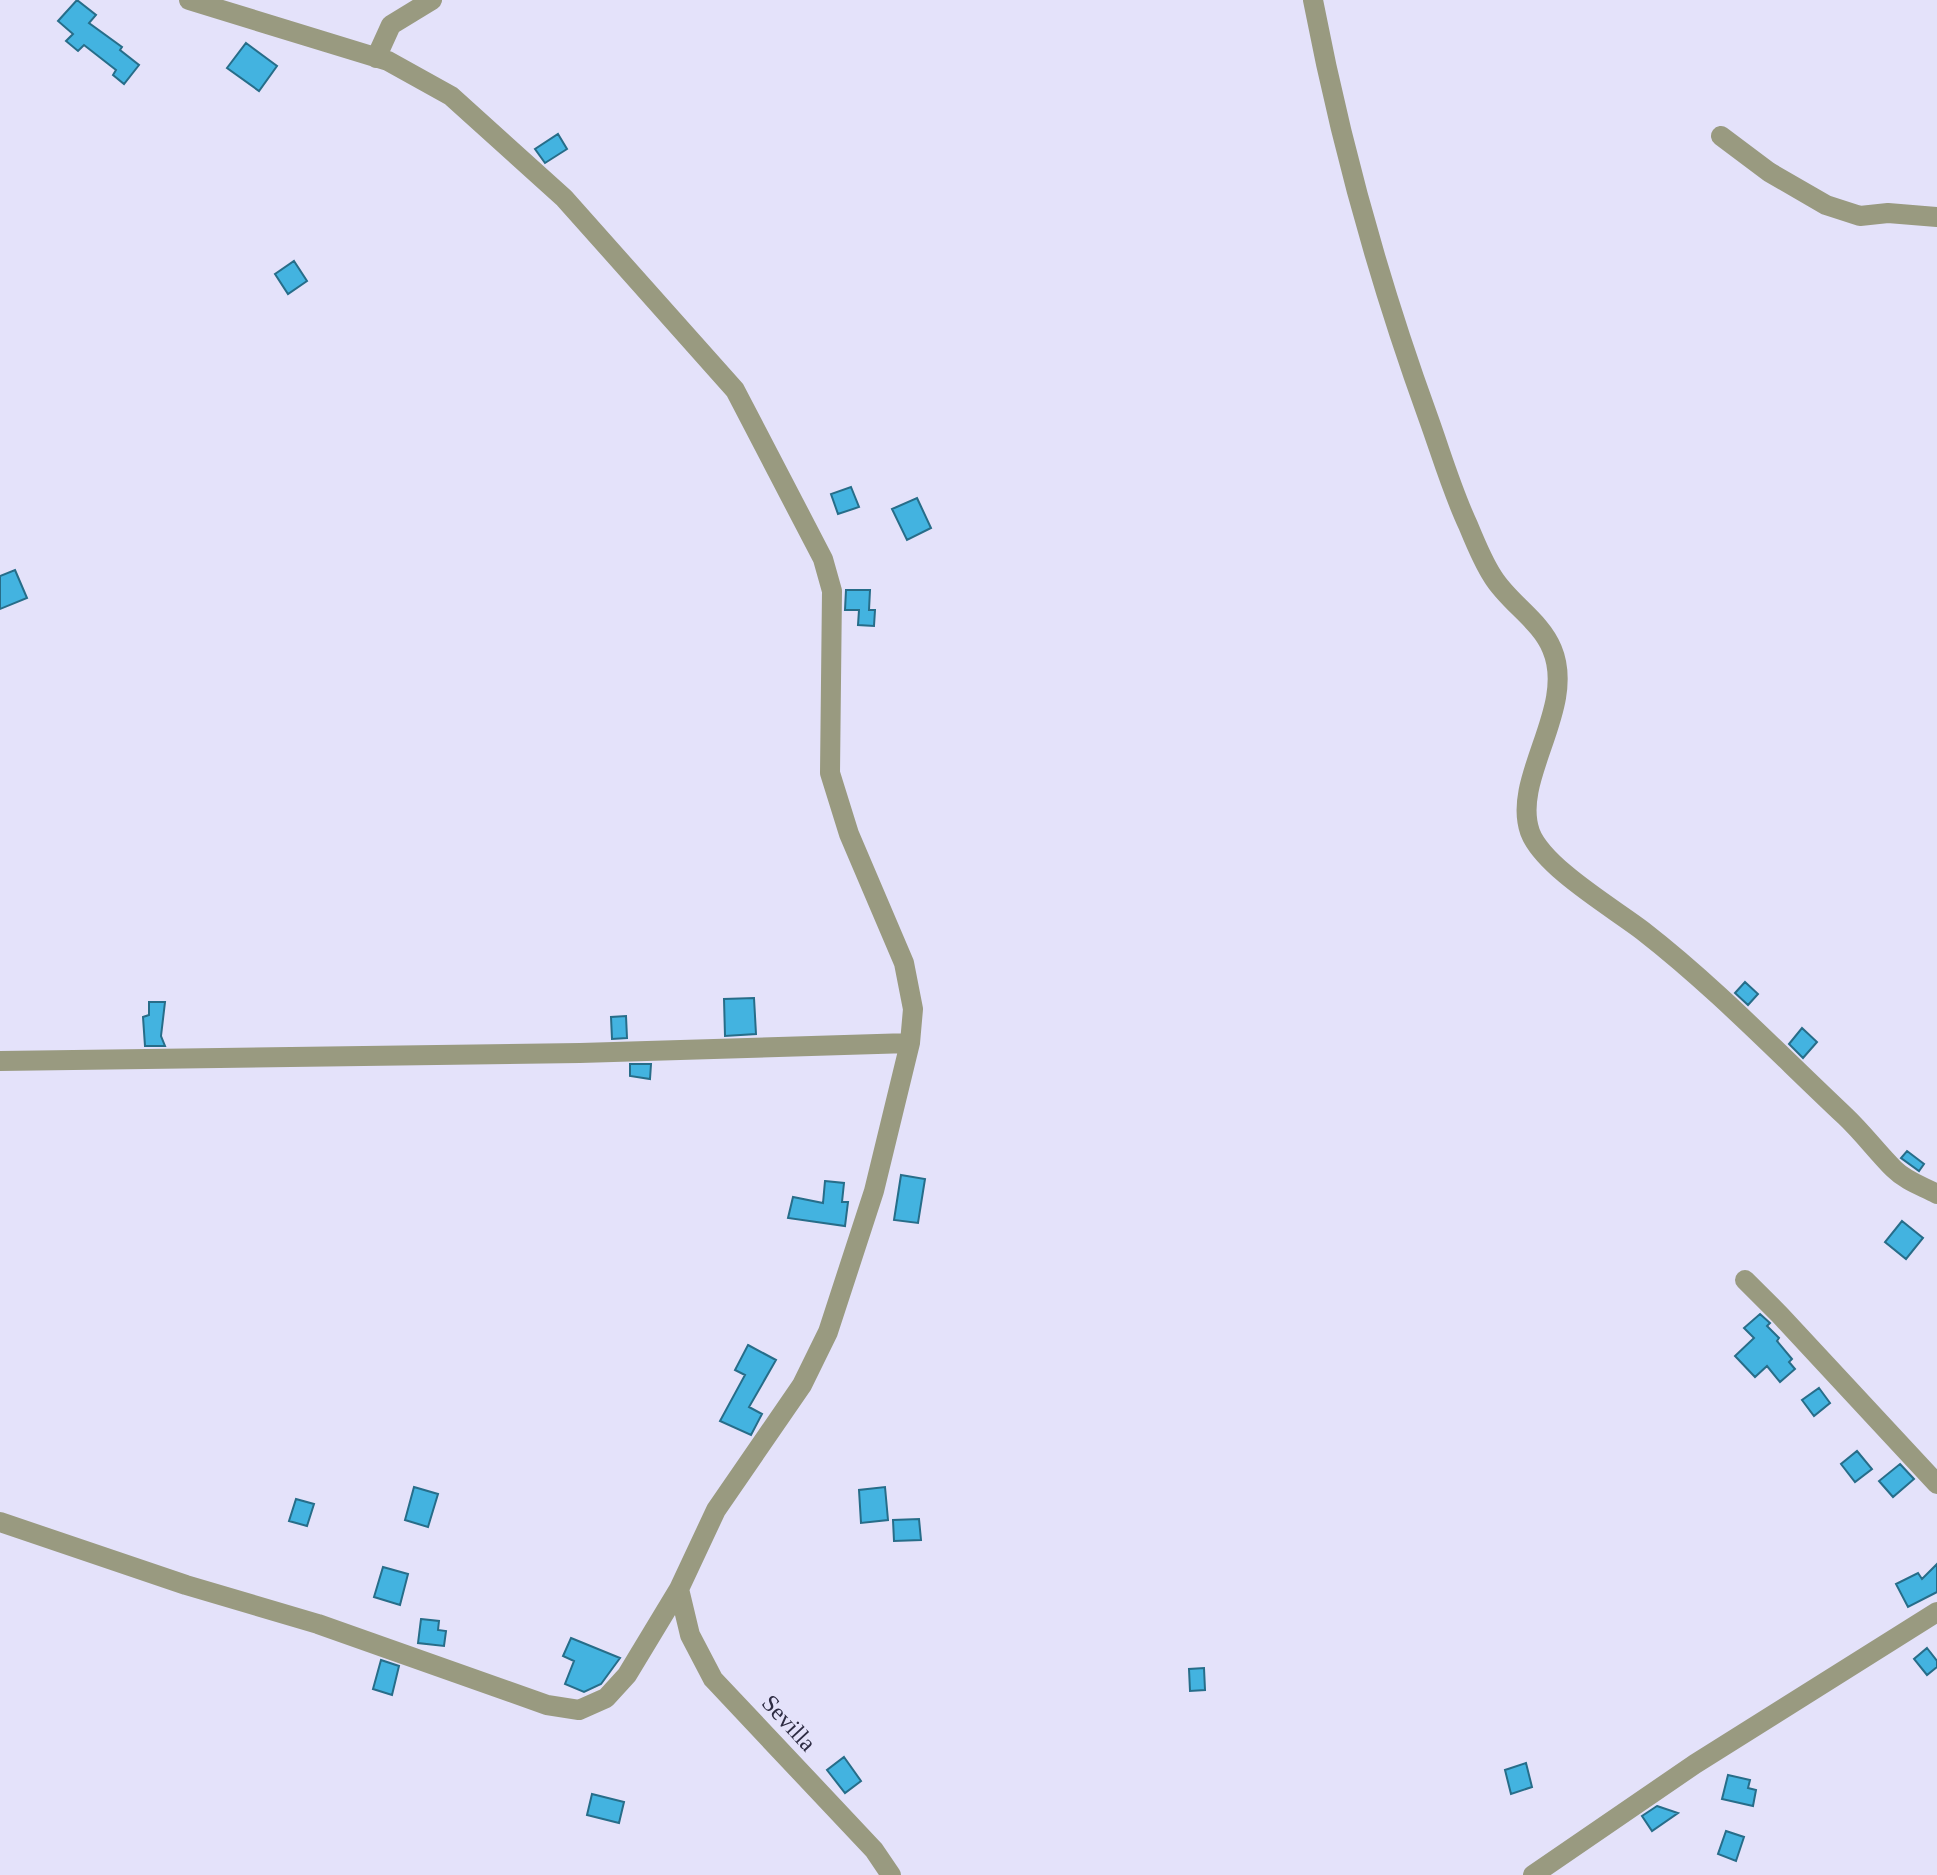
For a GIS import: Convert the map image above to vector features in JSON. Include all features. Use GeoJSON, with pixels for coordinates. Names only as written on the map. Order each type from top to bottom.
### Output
{"type":"FeatureCollection","features":[{"type":"Feature","properties":{"kind":"street"},"geometry":{"type":"LineString","coordinates":[[0,1522],[186,1585],[318,1624],[547,1705],[579,1710],[606,1698],[627,1675],[679,1589],[716,1510],[802,1385],[828,1332],[874,1191],[910,1043],[913,1009],[904,963],[849,834],[830,773],[832,591],[823,559],[735,390],[564,198],[451,96],[388,61],[189,0]]}},
{"type":"Feature","properties":{"kind":"street"},"geometry":{"type":"LineString","coordinates":[[376,58],[391,25],[432,0]]}},
{"type":"Feature","properties":{"kind":"street"},"geometry":{"type":"LineString","coordinates":[[1313,0],[1332,90],[1370,235],[1409,365],[1461,507],[1493,577],[1552,648],[1557,669],[1556,694],[1530,788],[1527,811],[1530,832],[1560,870],[1677,960],[1862,1132],[1895,1170],[1914,1184],[1937,1194]]}},
{"type":"Feature","properties":{"kind":"street"},"geometry":{"type":"LineString","coordinates":[[1721,136],[1769,172],[1826,205],[1860,216],[1888,213],[1937,217]]}},
{"type":"Feature","properties":{"kind":"street"},"geometry":{"type":"LineString","coordinates":[[0,1061],[580,1053],[910,1043]]}},
{"type":"Feature","properties":{"kind":"street"},"geometry":{"type":"LineString","coordinates":[[1745,1280],[1937,1484]]}},
{"type":"Feature","properties":{"kind":"street","name":"Sevilla"},"geometry":{"type":"LineString","coordinates":[[679,1589],[690,1635],[713,1679],[874,1850],[891,1875]]}},
{"type":"Feature","properties":{"kind":"street"},"geometry":{"type":"LineString","coordinates":[[1533,1875],[1695,1764],[1937,1612]]}},
{"type":"Feature","properties":{"kind":"building"},"geometry":{"type":"Polygon","coordinates":[[[77,0],[96,15],[89,23],[122,47],[120,50],[139,65],[124,84],[113,75],[116,70],[84,45],[78,51],[66,41],[73,34],[58,21],[77,0]]]}},
{"type":"Feature","properties":{"kind":"building"},"geometry":{"type":"Polygon","coordinates":[[[246,43],[277,66],[259,91],[227,68],[246,43]]]}},
{"type":"Feature","properties":{"kind":"building"},"geometry":{"type":"Polygon","coordinates":[[[558,134],[567,149],[545,163],[535,149],[558,134]]]}},
{"type":"Feature","properties":{"kind":"building"},"geometry":{"type":"Polygon","coordinates":[[[294,261],[307,281],[288,294],[275,274],[294,261]]]}},
{"type":"Feature","properties":{"kind":"building"},"geometry":{"type":"Polygon","coordinates":[[[851,487],[859,507],[838,514],[831,494],[851,487]]]}},
{"type":"Feature","properties":{"kind":"building"},"geometry":{"type":"Polygon","coordinates":[[[917,498],[931,528],[907,540],[892,509],[917,498]]]}},
{"type":"Feature","properties":{"kind":"building"},"geometry":{"type":"Polygon","coordinates":[[[15,570],[27,598],[0,609],[0,576],[15,570]]]}},
{"type":"Feature","properties":{"kind":"building"},"geometry":{"type":"Polygon","coordinates":[[[846,590],[870,590],[869,610],[875,610],[874,626],[858,625],[859,610],[845,610],[846,590]]]}},
{"type":"Feature","properties":{"kind":"building"},"geometry":{"type":"Polygon","coordinates":[[[1745,982],[1758,994],[1748,1005],[1735,993],[1745,982]]]}},
{"type":"Feature","properties":{"kind":"building"},"geometry":{"type":"Polygon","coordinates":[[[754,998],[756,1034],[725,1036],[724,999],[754,998]]]}},
{"type":"Feature","properties":{"kind":"building"},"geometry":{"type":"Polygon","coordinates":[[[149,1002],[165,1002],[161,1036],[165,1046],[145,1046],[143,1017],[149,1015],[149,1002]]]}},
{"type":"Feature","properties":{"kind":"building"},"geometry":{"type":"Polygon","coordinates":[[[626,1016],[627,1038],[612,1039],[611,1017],[626,1016]]]}},
{"type":"Feature","properties":{"kind":"building"},"geometry":{"type":"Polygon","coordinates":[[[1802,1028],[1817,1042],[1803,1058],[1789,1044],[1802,1028]]]}},
{"type":"Feature","properties":{"kind":"building"},"geometry":{"type":"Polygon","coordinates":[[[630,1064],[651,1064],[650,1079],[630,1076],[630,1064]]]}},
{"type":"Feature","properties":{"kind":"building"},"geometry":{"type":"Polygon","coordinates":[[[1907,1151],[1924,1164],[1919,1171],[1901,1158],[1907,1151]]]}},
{"type":"Feature","properties":{"kind":"building"},"geometry":{"type":"Polygon","coordinates":[[[901,1175],[925,1179],[918,1223],[894,1220],[901,1175]]]}},
{"type":"Feature","properties":{"kind":"building"},"geometry":{"type":"Polygon","coordinates":[[[825,1181],[844,1183],[842,1202],[848,1202],[845,1226],[788,1218],[793,1197],[823,1203],[825,1181]]]}},
{"type":"Feature","properties":{"kind":"building"},"geometry":{"type":"Polygon","coordinates":[[[1902,1221],[1923,1238],[1906,1259],[1885,1242],[1902,1221]]]}},
{"type":"Feature","properties":{"kind":"building"},"geometry":{"type":"Polygon","coordinates":[[[1760,1314],[1770,1323],[1767,1326],[1779,1338],[1777,1341],[1792,1359],[1789,1362],[1795,1369],[1780,1382],[1767,1366],[1755,1377],[1735,1356],[1754,1338],[1744,1328],[1760,1314]]]}},
{"type":"Feature","properties":{"kind":"building"},"geometry":{"type":"Polygon","coordinates":[[[748,1345],[776,1360],[749,1407],[762,1414],[751,1435],[720,1421],[745,1375],[735,1370],[748,1345]]]}},
{"type":"Feature","properties":{"kind":"building"},"geometry":{"type":"Polygon","coordinates":[[[1819,1388],[1830,1403],[1814,1416],[1802,1400],[1819,1388]]]}},
{"type":"Feature","properties":{"kind":"building"},"geometry":{"type":"Polygon","coordinates":[[[1857,1451],[1872,1469],[1855,1482],[1841,1464],[1857,1451]]]}},
{"type":"Feature","properties":{"kind":"building"},"geometry":{"type":"Polygon","coordinates":[[[1900,1464],[1914,1479],[1893,1497],[1879,1481],[1900,1464]]]}},
{"type":"Feature","properties":{"kind":"building"},"geometry":{"type":"Polygon","coordinates":[[[414,1487],[438,1494],[428,1527],[405,1520],[414,1487]]]}},
{"type":"Feature","properties":{"kind":"building"},"geometry":{"type":"Polygon","coordinates":[[[885,1487],[888,1520],[861,1523],[859,1490],[885,1487]]]}},
{"type":"Feature","properties":{"kind":"building"},"geometry":{"type":"Polygon","coordinates":[[[296,1499],[314,1504],[307,1526],[289,1521],[296,1499]]]}},
{"type":"Feature","properties":{"kind":"building"},"geometry":{"type":"Polygon","coordinates":[[[919,1519],[921,1540],[894,1541],[893,1520],[919,1519]]]}},
{"type":"Feature","properties":{"kind":"building"},"geometry":{"type":"Polygon","coordinates":[[[1937,1564],[1937,1592],[1908,1607],[1896,1584],[1918,1573],[1922,1579],[1937,1564]]]}},
{"type":"Feature","properties":{"kind":"building"},"geometry":{"type":"Polygon","coordinates":[[[383,1567],[408,1574],[400,1605],[374,1597],[383,1567]]]}},
{"type":"Feature","properties":{"kind":"building"},"geometry":{"type":"Polygon","coordinates":[[[421,1619],[439,1621],[438,1630],[446,1631],[444,1646],[418,1643],[421,1619]]]}},
{"type":"Feature","properties":{"kind":"building"},"geometry":{"type":"Polygon","coordinates":[[[571,1638],[620,1658],[601,1684],[584,1692],[565,1684],[574,1661],[563,1656],[571,1638]]]}},
{"type":"Feature","properties":{"kind":"building"},"geometry":{"type":"Polygon","coordinates":[[[1927,1648],[1937,1661],[1937,1667],[1927,1675],[1914,1659],[1927,1648]]]}},
{"type":"Feature","properties":{"kind":"building"},"geometry":{"type":"Polygon","coordinates":[[[381,1660],[399,1666],[392,1695],[373,1689],[381,1660]]]}},
{"type":"Feature","properties":{"kind":"building"},"geometry":{"type":"Polygon","coordinates":[[[1204,1668],[1205,1690],[1190,1691],[1189,1669],[1204,1668]]]}},
{"type":"Feature","properties":{"kind":"building"},"geometry":{"type":"Polygon","coordinates":[[[844,1757],[861,1781],[845,1793],[827,1770],[844,1757]]]}},
{"type":"Feature","properties":{"kind":"building"},"geometry":{"type":"Polygon","coordinates":[[[1526,1763],[1532,1787],[1511,1794],[1505,1770],[1526,1763]]]}},
{"type":"Feature","properties":{"kind":"building"},"geometry":{"type":"Polygon","coordinates":[[[1728,1775],[1750,1780],[1748,1788],[1756,1790],[1753,1806],[1722,1799],[1728,1775]]]}},
{"type":"Feature","properties":{"kind":"building"},"geometry":{"type":"Polygon","coordinates":[[[592,1794],[624,1802],[619,1823],[587,1815],[592,1794]]]}},
{"type":"Feature","properties":{"kind":"building"},"geometry":{"type":"Polygon","coordinates":[[[1657,1806],[1678,1813],[1652,1831],[1642,1816],[1657,1806]]]}},
{"type":"Feature","properties":{"kind":"building"},"geometry":{"type":"Polygon","coordinates":[[[1726,1831],[1744,1837],[1736,1861],[1718,1854],[1726,1831]]]}}]}
